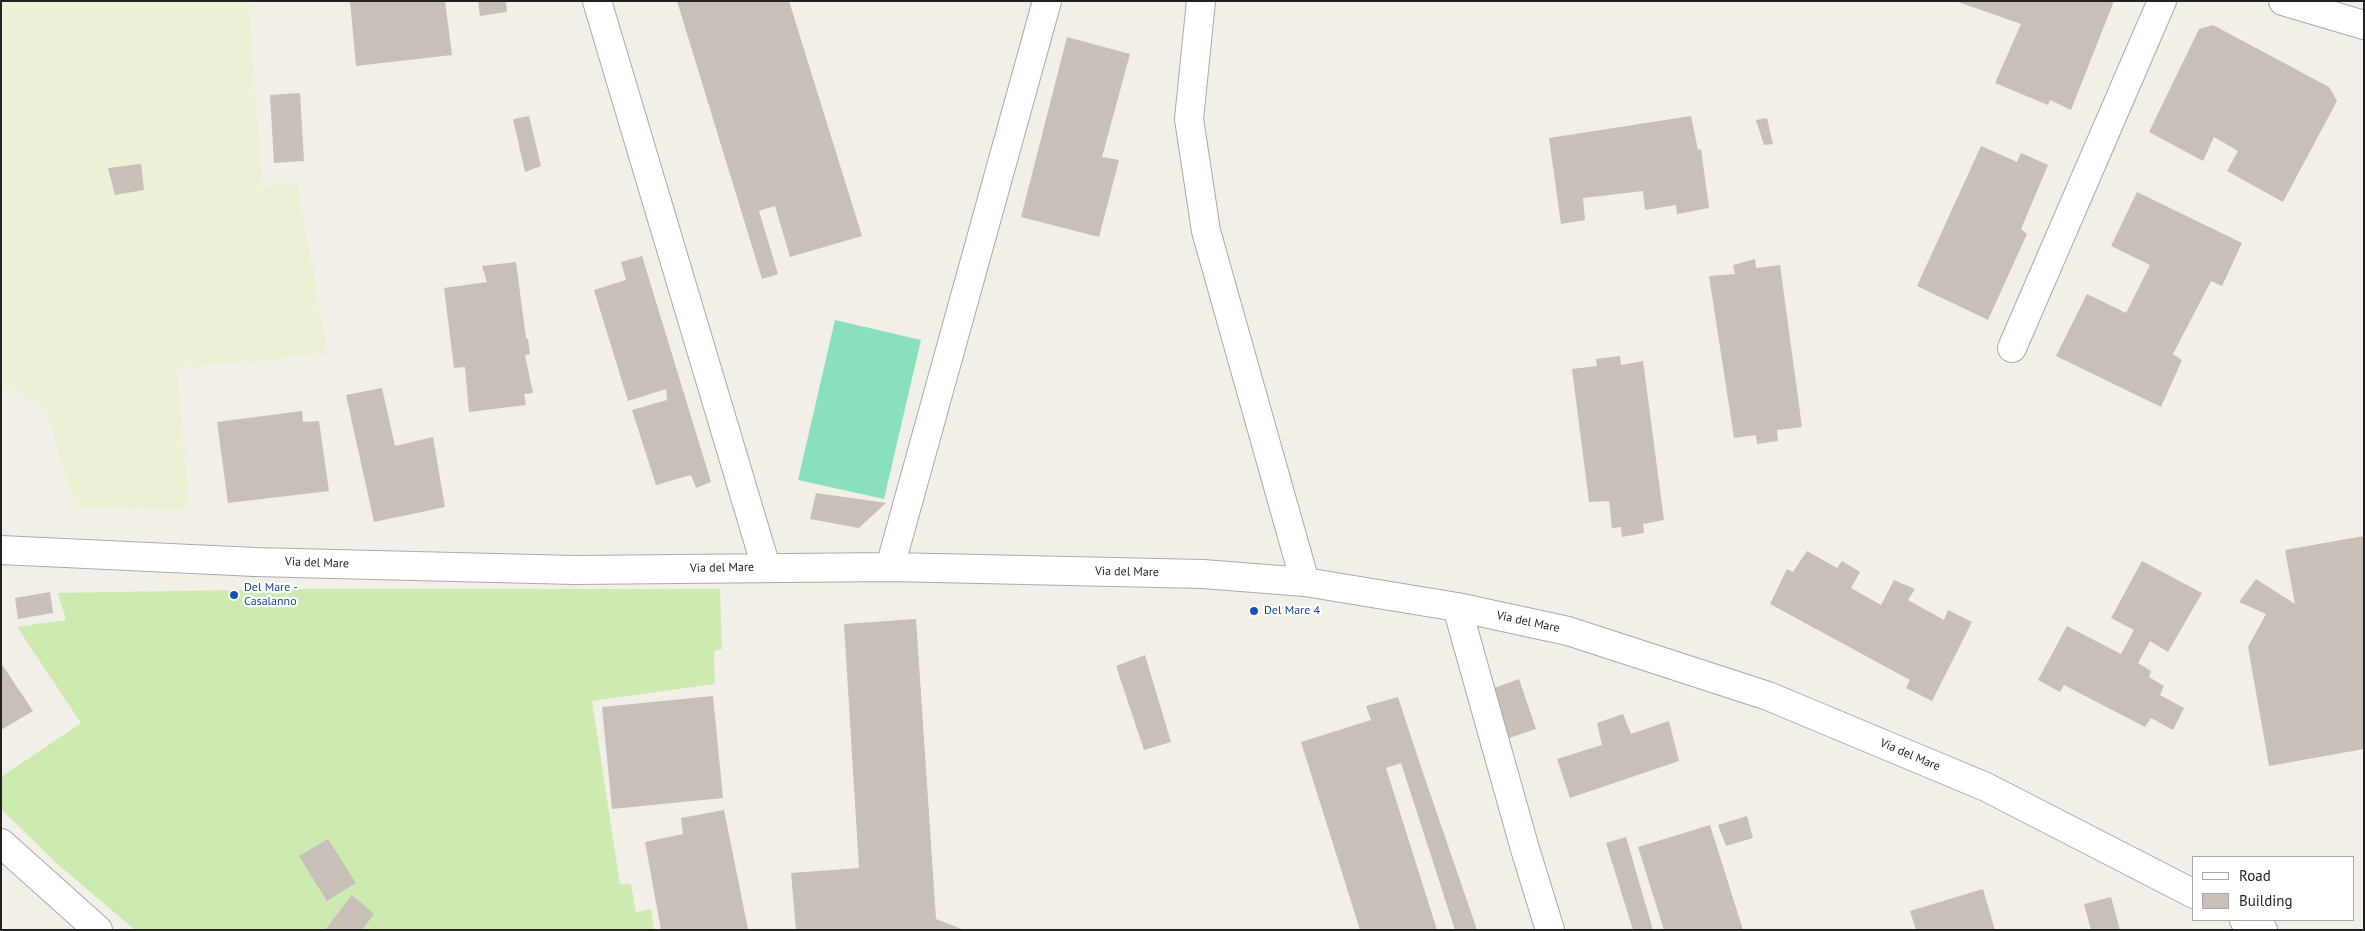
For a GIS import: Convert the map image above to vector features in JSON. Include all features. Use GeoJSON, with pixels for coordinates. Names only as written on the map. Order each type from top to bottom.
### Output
{"type":"FeatureCollection","features":[{"type":"Feature","properties":{"kind":"street"},"geometry":{"type":"LineString","coordinates":[[597,1],[766,567]]}},
{"type":"Feature","properties":{"kind":"street"},"geometry":{"type":"LineString","coordinates":[[890,567],[1047,1]]}},
{"type":"Feature","properties":{"kind":"street"},"geometry":{"type":"LineString","coordinates":[[1201,1],[1189,119],[1206,231],[1305,582]]}},
{"type":"Feature","properties":{"kind":"street"},"geometry":{"type":"LineString","coordinates":[[2012,348],[2162,1]]}},
{"type":"Feature","properties":{"kind":"street"},"geometry":{"type":"LineString","coordinates":[[2283,1],[2364,25]]}},
{"type":"Feature","properties":{"kind":"street","name":"Via del Mare"},"geometry":{"type":"LineString","coordinates":[[1,550],[255,562],[575,570],[890,567],[1203,574],[1305,582],[1457,607],[1568,631],[1768,696],[1986,788],[2192,893]]}},
{"type":"Feature","properties":{"kind":"street"},"geometry":{"type":"LineString","coordinates":[[1457,607],[1525,849],[1550,930]]}},
{"type":"Feature","properties":{"kind":"street"},"geometry":{"type":"LineString","coordinates":[[1,843],[98,930]]}},
{"type":"Feature","properties":{"kind":"street"},"geometry":{"type":"LineString","coordinates":[[2246,921],[2263,930]]}},
{"type":"Feature","properties":{"kind":"green space"},"geometry":{"type":"Polygon","coordinates":[[[1,1],[249,1],[263,187],[297,181],[328,353],[177,369],[190,510],[75,509],[45,408],[1,383],[1,1]]]}},
{"type":"Feature","properties":{"kind":"green space"},"geometry":{"type":"Polygon","coordinates":[[[835,320],[921,340],[884,499],[798,480],[835,320]]]}},
{"type":"Feature","properties":{"kind":"green space"},"geometry":{"type":"Polygon","coordinates":[[[294,589],[720,589],[722,649],[714,651],[715,684],[592,701],[620,884],[631,884],[636,912],[651,909],[654,930],[135,930],[56,863],[1,809],[1,777],[81,723],[17,627],[66,620],[58,593],[294,589]]]}},
{"type":"Feature","properties":{"kind":"building"},"geometry":{"type":"Polygon","coordinates":[[[350,1],[445,1],[452,55],[356,66],[350,1]]]}},
{"type":"Feature","properties":{"kind":"building"},"geometry":{"type":"Polygon","coordinates":[[[478,1],[506,1],[507,12],[480,16],[478,1]]]}},
{"type":"Feature","properties":{"kind":"building"},"geometry":{"type":"Polygon","coordinates":[[[677,1],[789,1],[862,236],[790,257],[775,206],[759,211],[778,274],[762,279],[677,1]]]}},
{"type":"Feature","properties":{"kind":"building"},"geometry":{"type":"Polygon","coordinates":[[[1955,1],[2114,1],[2071,110],[2050,100],[2048,105],[1995,83],[2021,24],[1955,1]]]}},
{"type":"Feature","properties":{"kind":"building"},"geometry":{"type":"Polygon","coordinates":[[[2213,25],[2329,87],[2337,101],[2283,202],[2227,171],[2238,151],[2214,137],[2203,161],[2149,132],[2199,29],[2213,25]]]}},
{"type":"Feature","properties":{"kind":"building"},"geometry":{"type":"Polygon","coordinates":[[[1067,37],[1130,54],[1102,157],[1119,160],[1099,237],[1021,217],[1067,37]]]}},
{"type":"Feature","properties":{"kind":"building"},"geometry":{"type":"Polygon","coordinates":[[[300,93],[304,161],[274,163],[270,95],[300,93]]]}},
{"type":"Feature","properties":{"kind":"building"},"geometry":{"type":"Polygon","coordinates":[[[529,116],[541,166],[525,172],[513,119],[529,116]]]}},
{"type":"Feature","properties":{"kind":"building"},"geometry":{"type":"Polygon","coordinates":[[[1691,116],[1698,150],[1701,149],[1709,208],[1677,214],[1676,205],[1645,210],[1643,191],[1583,198],[1585,220],[1561,224],[1549,138],[1691,116]]]}},
{"type":"Feature","properties":{"kind":"building"},"geometry":{"type":"Polygon","coordinates":[[[1767,118],[1773,144],[1764,145],[1756,120],[1767,118]]]}},
{"type":"Feature","properties":{"kind":"building"},"geometry":{"type":"Polygon","coordinates":[[[1981,146],[2017,162],[2021,153],[2048,165],[2021,229],[2027,234],[1988,320],[1917,286],[1981,146]]]}},
{"type":"Feature","properties":{"kind":"building"},"geometry":{"type":"Polygon","coordinates":[[[141,164],[144,190],[115,195],[108,168],[141,164]]]}},
{"type":"Feature","properties":{"kind":"building"},"geometry":{"type":"Polygon","coordinates":[[[2137,192],[2242,243],[2222,286],[2211,281],[2173,354],[2182,360],[2161,407],[2056,356],[2087,294],[2126,313],[2150,265],[2111,246],[2137,192]]]}},
{"type":"Feature","properties":{"kind":"building"},"geometry":{"type":"Polygon","coordinates":[[[642,256],[711,482],[696,488],[691,475],[656,485],[632,410],[667,400],[666,389],[628,401],[594,290],[626,280],[621,262],[642,256]]]}},
{"type":"Feature","properties":{"kind":"building"},"geometry":{"type":"Polygon","coordinates":[[[1755,259],[1756,268],[1780,265],[1802,427],[1777,430],[1778,441],[1757,444],[1756,435],[1734,438],[1709,276],[1735,274],[1733,265],[1755,259]]]}},
{"type":"Feature","properties":{"kind":"building"},"geometry":{"type":"Polygon","coordinates":[[[516,262],[526,338],[528,339],[530,354],[525,355],[533,393],[524,394],[526,405],[469,412],[465,367],[454,368],[444,288],[487,282],[482,266],[516,262]]]}},
{"type":"Feature","properties":{"kind":"building"},"geometry":{"type":"Polygon","coordinates":[[[1620,356],[1621,365],[1643,361],[1664,520],[1643,524],[1644,533],[1622,537],[1621,527],[1612,528],[1609,501],[1589,502],[1572,369],[1597,366],[1596,359],[1620,356]]]}},
{"type":"Feature","properties":{"kind":"building"},"geometry":{"type":"Polygon","coordinates":[[[382,388],[395,446],[433,437],[445,507],[374,522],[346,395],[382,388]]]}},
{"type":"Feature","properties":{"kind":"building"},"geometry":{"type":"Polygon","coordinates":[[[302,411],[303,422],[319,421],[329,491],[228,503],[217,422],[302,411]]]}},
{"type":"Feature","properties":{"kind":"building"},"geometry":{"type":"Polygon","coordinates":[[[816,493],[886,503],[859,528],[810,519],[816,493]]]}},
{"type":"Feature","properties":{"kind":"building"},"geometry":{"type":"Polygon","coordinates":[[[2364,536],[2364,749],[2269,766],[2248,647],[2266,614],[2239,602],[2256,579],[2295,604],[2285,550],[2364,536]]]}},
{"type":"Feature","properties":{"kind":"building"},"geometry":{"type":"Polygon","coordinates":[[[1807,551],[1837,568],[1842,561],[1860,572],[1851,588],[1881,605],[1894,580],[1915,589],[1908,600],[1944,620],[1948,610],[1972,622],[1932,701],[1906,688],[1910,680],[1770,604],[1787,569],[1793,572],[1807,551]]]}},
{"type":"Feature","properties":{"kind":"building"},"geometry":{"type":"Polygon","coordinates":[[[2142,561],[2202,593],[2168,652],[2150,641],[2138,663],[2151,671],[2149,677],[2164,686],[2160,695],[2184,708],[2173,730],[2151,718],[2145,727],[2064,685],[2060,692],[2038,680],[2067,626],[2121,654],[2134,630],[2111,618],[2142,561]]]}},
{"type":"Feature","properties":{"kind":"building"},"geometry":{"type":"Polygon","coordinates":[[[50,592],[53,613],[18,619],[15,598],[50,592]]]}},
{"type":"Feature","properties":{"kind":"building"},"geometry":{"type":"Polygon","coordinates":[[[916,619],[936,919],[964,930],[796,930],[791,873],[859,868],[844,624],[916,619]]]}},
{"type":"Feature","properties":{"kind":"building"},"geometry":{"type":"Polygon","coordinates":[[[1145,655],[1171,742],[1144,750],[1116,666],[1145,655]]]}},
{"type":"Feature","properties":{"kind":"building"},"geometry":{"type":"Polygon","coordinates":[[[1,663],[33,711],[1,730],[1,663]]]}},
{"type":"Feature","properties":{"kind":"building"},"geometry":{"type":"Polygon","coordinates":[[[1519,679],[1536,729],[1509,738],[1494,688],[1519,679]]]}},
{"type":"Feature","properties":{"kind":"building"},"geometry":{"type":"Polygon","coordinates":[[[713,696],[723,798],[612,809],[602,707],[713,696]]]}},
{"type":"Feature","properties":{"kind":"building"},"geometry":{"type":"Polygon","coordinates":[[[1398,697],[1477,930],[1455,930],[1401,763],[1386,768],[1437,930],[1360,930],[1301,742],[1371,720],[1366,706],[1398,697]]]}},
{"type":"Feature","properties":{"kind":"building"},"geometry":{"type":"Polygon","coordinates":[[[1623,714],[1631,734],[1669,721],[1679,761],[1570,798],[1557,759],[1602,745],[1597,723],[1623,714]]]}},
{"type":"Feature","properties":{"kind":"building"},"geometry":{"type":"Polygon","coordinates":[[[724,810],[748,929],[661,930],[645,842],[683,834],[681,818],[724,810]]]}},
{"type":"Feature","properties":{"kind":"building"},"geometry":{"type":"Polygon","coordinates":[[[1747,816],[1753,838],[1726,846],[1718,825],[1747,816]]]}},
{"type":"Feature","properties":{"kind":"building"},"geometry":{"type":"Polygon","coordinates":[[[1710,825],[1743,930],[1664,930],[1638,847],[1710,825]]]}},
{"type":"Feature","properties":{"kind":"building"},"geometry":{"type":"Polygon","coordinates":[[[1626,837],[1653,930],[1633,930],[1606,843],[1626,837]]]}},
{"type":"Feature","properties":{"kind":"building"},"geometry":{"type":"Polygon","coordinates":[[[328,839],[356,883],[327,901],[299,856],[328,839]]]}},
{"type":"Feature","properties":{"kind":"building"},"geometry":{"type":"Polygon","coordinates":[[[1983,889],[1995,930],[1916,930],[1910,911],[1983,889]]]}},
{"type":"Feature","properties":{"kind":"building"},"geometry":{"type":"Polygon","coordinates":[[[352,895],[374,914],[362,930],[325,930],[352,895]]]}},
{"type":"Feature","properties":{"kind":"building"},"geometry":{"type":"Polygon","coordinates":[[[2111,897],[2120,930],[2091,930],[2084,904],[2111,897]]]}},
{"type":"Feature","properties":{"kind":"place","name":"Del Mare - Casalanno"},"geometry":{"type":"Point","coordinates":[234,595]}},
{"type":"Feature","properties":{"kind":"place","name":"Del Mare 4"},"geometry":{"type":"Point","coordinates":[1254,611]}}]}
